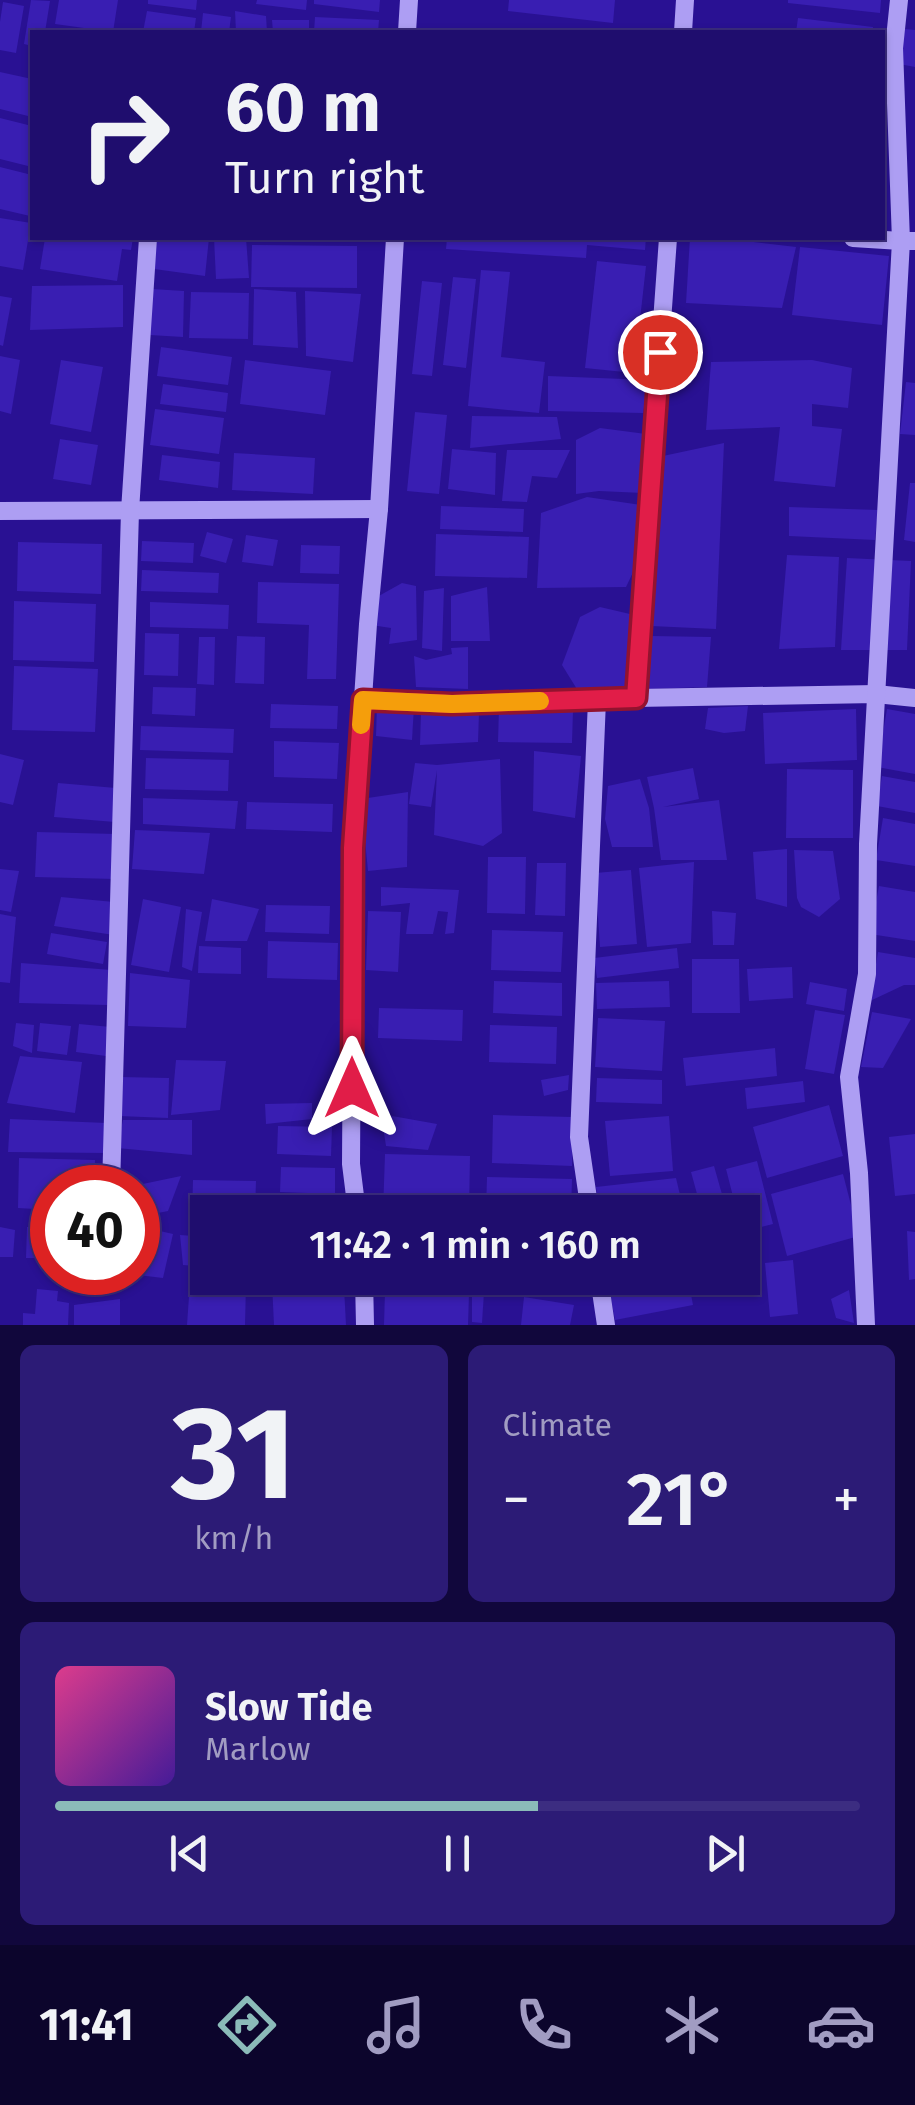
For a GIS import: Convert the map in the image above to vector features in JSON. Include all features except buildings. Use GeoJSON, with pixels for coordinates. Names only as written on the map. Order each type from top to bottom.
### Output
{"type":"FeatureCollection","features":[{"type":"Feature","properties":{"kind":"street"},"geometry":{"type":"LineString","coordinates":[[407,30],[409,0]]}},
{"type":"Feature","properties":{"kind":"street"},"geometry":{"type":"LineString","coordinates":[[683,30],[685,0]]}},
{"type":"Feature","properties":{"kind":"street"},"geometry":{"type":"LineString","coordinates":[[866,1325],[859,1173],[849,1077],[867,974],[868,844],[876,694],[908,241],[894,48],[900,0]]}},
{"type":"Feature","properties":{"kind":"street"},"geometry":{"type":"LineString","coordinates":[[113,1165],[130,512],[148,240]]}},
{"type":"Feature","properties":{"kind":"street"},"geometry":{"type":"LineString","coordinates":[[355,1195],[351,1164],[353,848],[395,240]]}},
{"type":"Feature","properties":{"kind":"street"},"geometry":{"type":"LineString","coordinates":[[636,698],[668,240]]}},
{"type":"Feature","properties":{"kind":"street"},"geometry":{"type":"LineString","coordinates":[[0,511],[379,509]]}},
{"type":"Feature","properties":{"kind":"street"},"geometry":{"type":"LineString","coordinates":[[363,700],[452,704],[876,694],[915,698]]}},
{"type":"Feature","properties":{"kind":"street"},"geometry":{"type":"LineString","coordinates":[[588,1195],[579,1137],[597,700]]}},
{"type":"Feature","properties":{"kind":"street"},"geometry":{"type":"LineString","coordinates":[[364,1295],[365,1325]]}},
{"type":"Feature","properties":{"kind":"street"},"geometry":{"type":"LineString","coordinates":[[602,1295],[606,1325]]}},
{"type":"Feature","properties":{"kind":"slow traffic"},"geometry":{"type":"LineString","coordinates":[[361,725],[363,700],[452,704],[540,701]]}},
{"type":"Feature","properties":{"kind":"route"},"geometry":{"type":"LineString","coordinates":[[352,1088],[353,848],[363,700],[452,704],[636,698],[660,352]]}}]}
